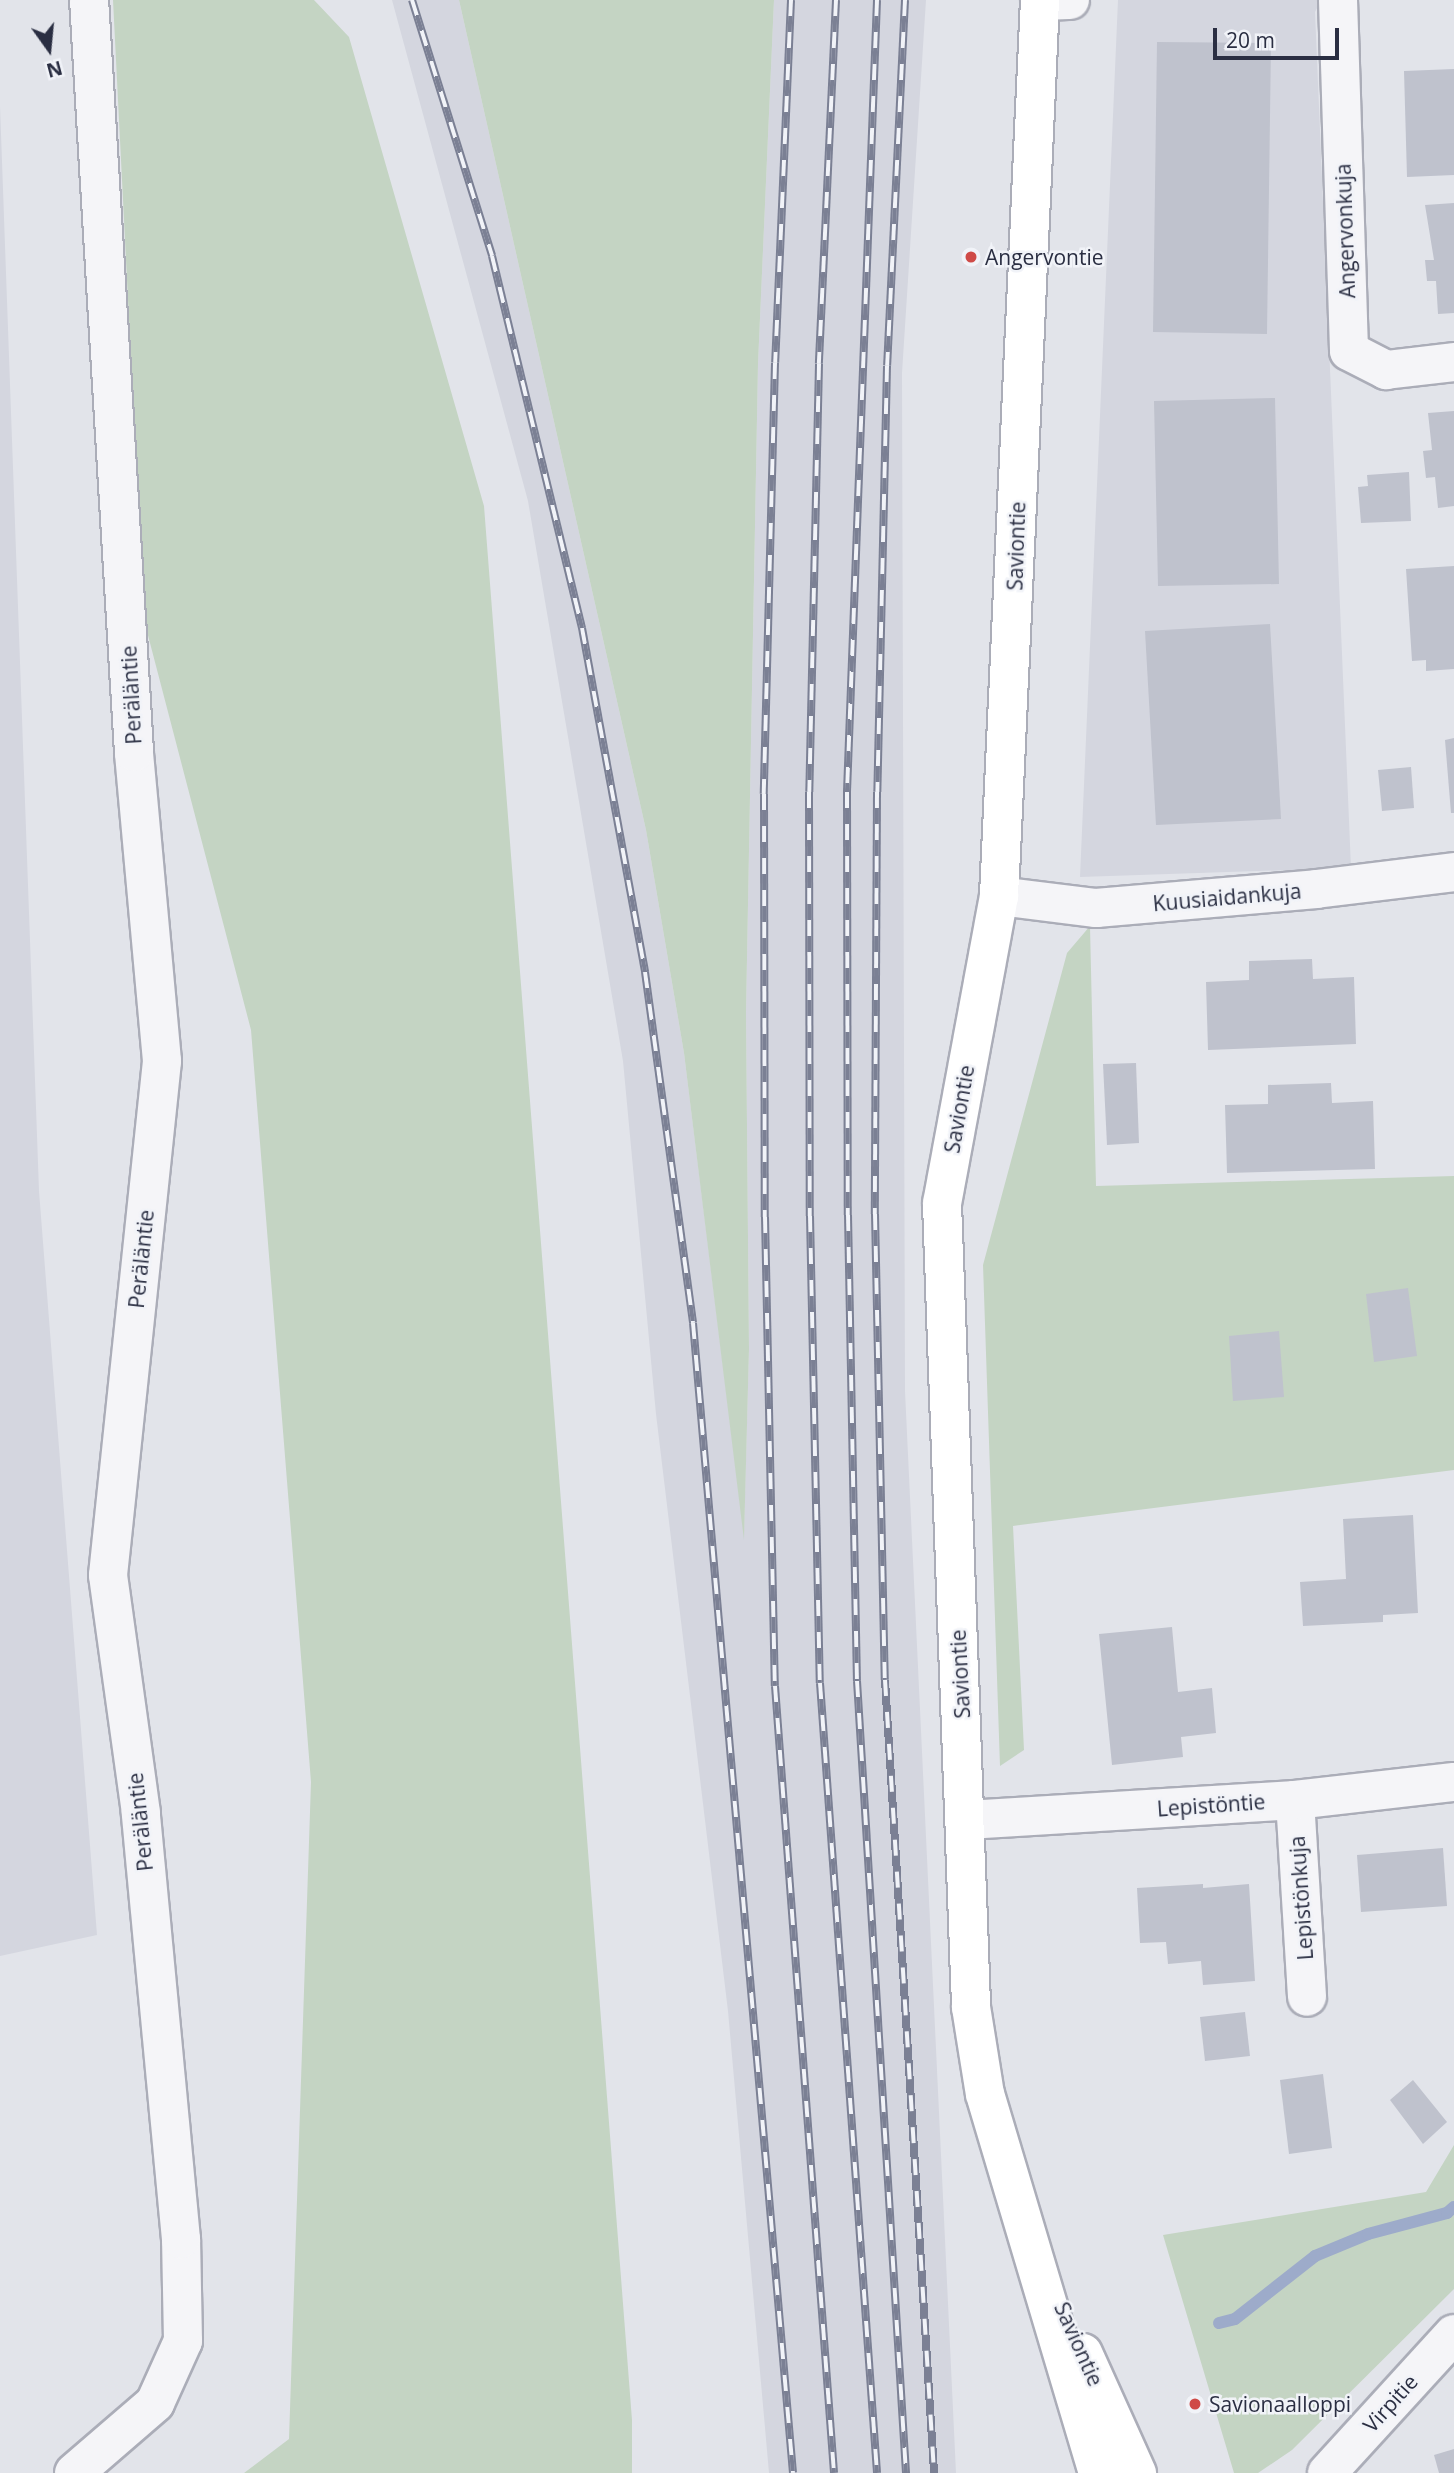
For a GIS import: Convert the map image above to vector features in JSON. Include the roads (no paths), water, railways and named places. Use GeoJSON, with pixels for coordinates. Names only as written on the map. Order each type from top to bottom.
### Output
{"type":"FeatureCollection","features":[{"type":"Feature","properties":{"kind":"main road","name":"Saviontie"},"geometry":{"type":"LineString","coordinates":[[1050,0],[999,896],[942,1203],[967,1821],[971,2007],[985,2094],[1098,2473]]}},
{"type":"Feature","properties":{"kind":"main road","name":"Saviontie"},"geometry":{"type":"LineString","coordinates":[[1021,2214],[1137,2473]]}},
{"type":"Feature","properties":{"kind":"street","name":"Peräläntie"},"geometry":{"type":"LineString","coordinates":[[74,2473],[155,2403],[184,2341],[181,2239],[141,1813],[108,1575],[162,1061],[134,752],[97,79],[89,0]]}},
{"type":"Feature","properties":{"kind":"street","name":"Angervonkuja"},"geometry":{"type":"LineString","coordinates":[[1338,0],[1349,351],[1386,370],[1454,362]]}},
{"type":"Feature","properties":{"kind":"street","name":"Kuusiaidankuja"},"geometry":{"type":"LineString","coordinates":[[999,896],[1096,908],[1317,889],[1454,872]]}},
{"type":"Feature","properties":{"kind":"street","name":"Lepistöntie"},"geometry":{"type":"LineString","coordinates":[[967,1821],[1295,1800],[1454,1782]]}},
{"type":"Feature","properties":{"kind":"street","name":"Lepistönkuja"},"geometry":{"type":"LineString","coordinates":[[1295,1800],[1307,1997]]}},
{"type":"Feature","properties":{"kind":"street","name":"Virpitie"},"geometry":{"type":"LineString","coordinates":[[1327,2473],[1454,2334]]}},
{"type":"Feature","properties":{"kind":"waterway"},"geometry":{"type":"LineString","coordinates":[[1219,2323],[1235,2319],[1315,2256],[1368,2234],[1447,2213],[1454,2207]]}},
{"type":"Feature","properties":{"kind":"railway"},"geometry":{"type":"LineString","coordinates":[[412,0],[492,256],[582,628],[645,972],[693,1323],[793,2473]]}},
{"type":"Feature","properties":{"kind":"railway"},"geometry":{"type":"LineString","coordinates":[[791,0],[775,363],[764,794],[765,1217],[775,1686],[834,2473]]}},
{"type":"Feature","properties":{"kind":"railway"},"geometry":{"type":"LineString","coordinates":[[836,0],[819,364],[809,792],[810,1216],[820,1683],[877,2473]]}},
{"type":"Feature","properties":{"kind":"railway"},"geometry":{"type":"LineString","coordinates":[[877,0],[847,792],[848,1215],[857,1681],[906,2473]]}},
{"type":"Feature","properties":{"kind":"railway"},"geometry":{"type":"LineString","coordinates":[[905,0],[887,366],[877,792],[875,1214],[885,1680],[934,2473]]}},
{"type":"Feature","properties":{"kind":"place","name":"Angervontie"},"geometry":{"type":"Point","coordinates":[971,257]}},
{"type":"Feature","properties":{"kind":"place","name":"Savionaalloppi"},"geometry":{"type":"Point","coordinates":[1195,2404]}}]}
